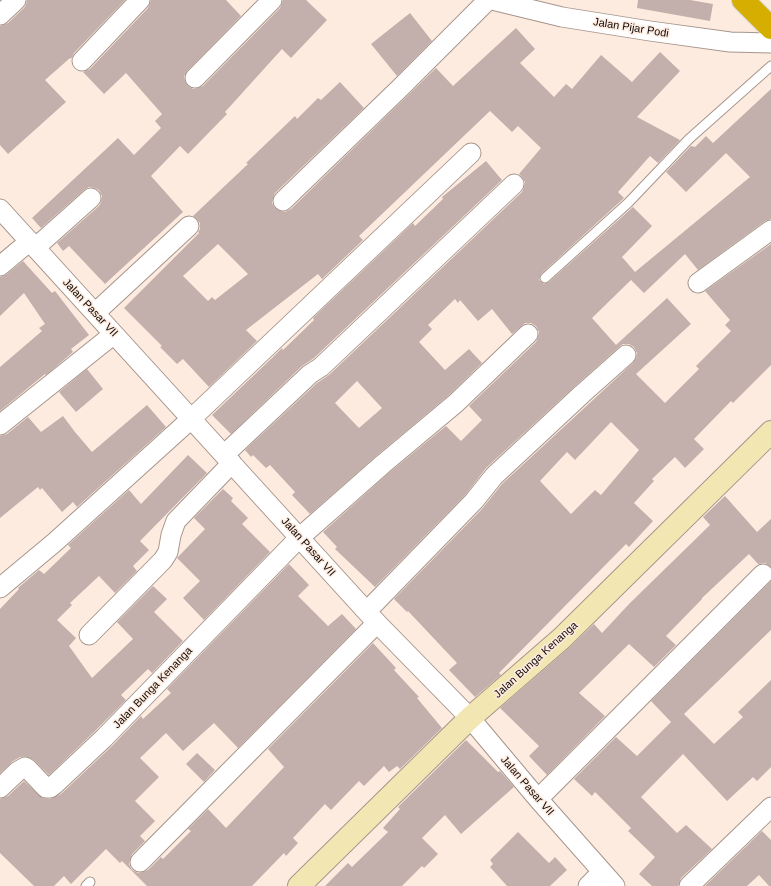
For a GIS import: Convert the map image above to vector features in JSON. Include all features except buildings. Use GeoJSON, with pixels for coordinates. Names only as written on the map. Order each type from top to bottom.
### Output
{"type":"FeatureCollection","features":[{"type":"Feature","properties":{"kind":"highway"},"geometry":{"type":"LineString","coordinates":[[743,0],[771,28]]}},
{"type":"Feature","properties":{"kind":"street"},"geometry":{"type":"LineString","coordinates":[[0,16],[16,0]]}},
{"type":"Feature","properties":{"kind":"street"},"geometry":{"type":"LineString","coordinates":[[82,61],[140,0]]}},
{"type":"Feature","properties":{"kind":"street"},"geometry":{"type":"LineString","coordinates":[[195,78],[272,0]]}},
{"type":"Feature","properties":{"kind":"street"},"geometry":{"type":"LineString","coordinates":[[283,201],[394,94],[488,0]]}},
{"type":"Feature","properties":{"kind":"street","name":"Jalan Pijar Podi"},"geometry":{"type":"LineString","coordinates":[[492,0],[562,17],[650,31],[730,42],[771,42]]}},
{"type":"Feature","properties":{"kind":"street"},"geometry":{"type":"LineString","coordinates":[[0,588],[55,542],[191,419],[471,153]]}},
{"type":"Feature","properties":{"kind":"street"},"geometry":{"type":"LineString","coordinates":[[89,635],[163,560],[168,552],[171,535],[176,521],[228,459],[310,374],[321,367],[514,184]]}},
{"type":"Feature","properties":{"kind":"street"},"geometry":{"type":"LineString","coordinates":[[0,266],[33,244],[91,198]]}},
{"type":"Feature","properties":{"kind":"street","name":"Jalan Pasar VII"},"geometry":{"type":"LineString","coordinates":[[0,209],[299,538],[372,617],[470,718],[538,799],[615,886]]}},
{"type":"Feature","properties":{"kind":"street"},"geometry":{"type":"LineString","coordinates":[[95,313],[189,226]]}},
{"type":"Feature","properties":{"kind":"street"},"geometry":{"type":"LineString","coordinates":[[698,283],[771,230]]}},
{"type":"Feature","properties":{"kind":"street"},"geometry":{"type":"LineString","coordinates":[[0,426],[114,334]]}},
{"type":"Feature","properties":{"kind":"street"},"geometry":{"type":"LineString","coordinates":[[299,538],[382,464],[456,402],[528,334]]}},
{"type":"Feature","properties":{"kind":"street"},"geometry":{"type":"LineString","coordinates":[[140,862],[372,617],[474,501],[494,476],[626,355]]}},
{"type":"Feature","properties":{"kind":"street","name":"Jalan Bunga Kenanga"},"geometry":{"type":"LineString","coordinates":[[299,886],[470,718],[562,638],[771,432]]}},
{"type":"Feature","properties":{"kind":"street","name":"Jalan Bunga Kenanga"},"geometry":{"type":"LineString","coordinates":[[0,788],[24,767],[28,769],[46,788],[50,788],[54,785],[104,738],[299,538]]}},
{"type":"Feature","properties":{"kind":"street"},"geometry":{"type":"LineString","coordinates":[[538,799],[763,574]]}},
{"type":"Feature","properties":{"kind":"street"},"geometry":{"type":"LineString","coordinates":[[689,886],[771,807]]}},
{"type":"Feature","properties":{"kind":"street"},"geometry":{"type":"LineString","coordinates":[[588,886],[602,872]]}},
{"type":"Feature","properties":{"kind":"lane"},"geometry":{"type":"LineString","coordinates":[[546,278],[628,203],[689,139],[771,66]]}}]}
